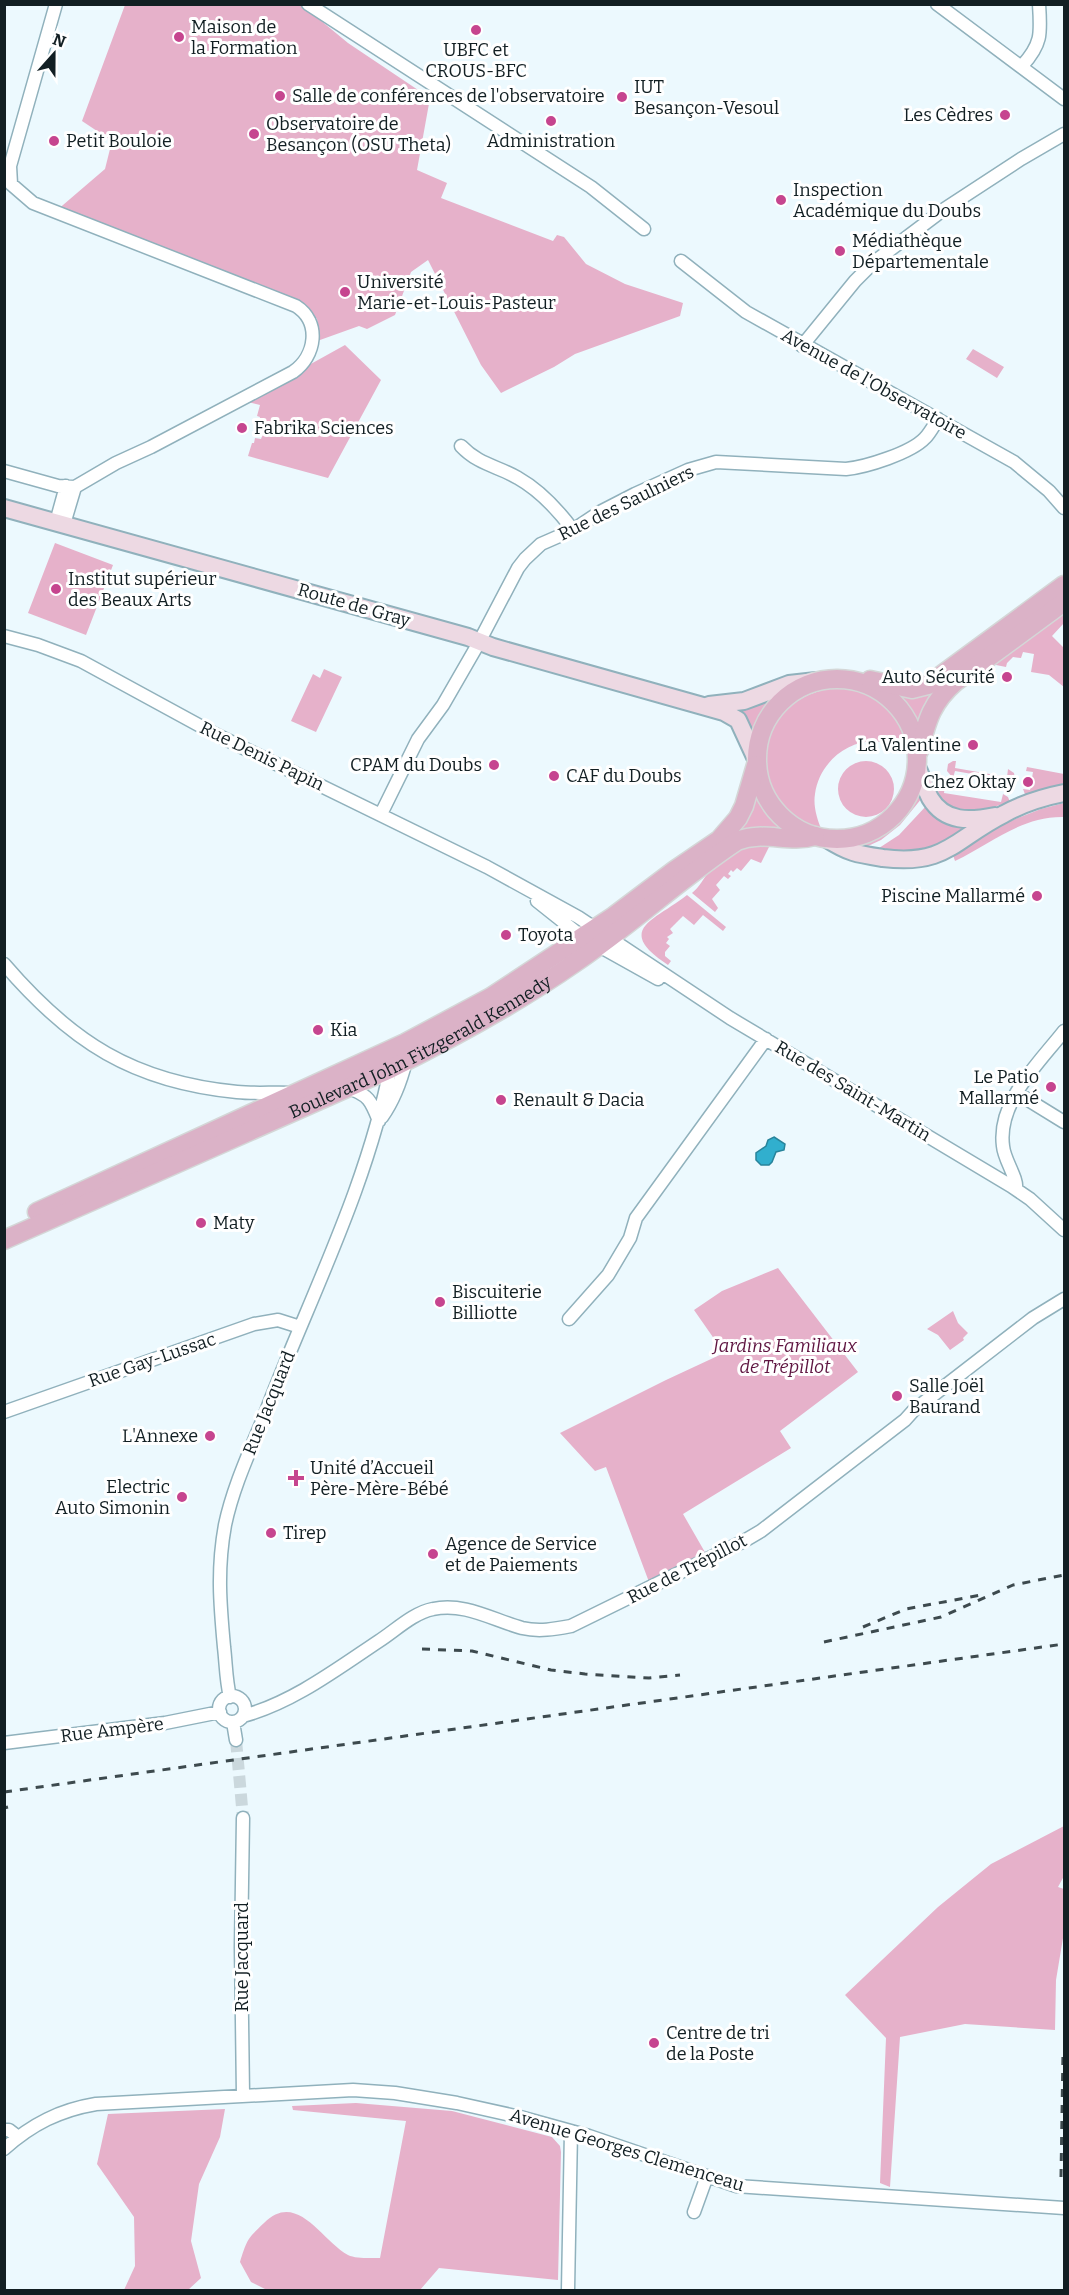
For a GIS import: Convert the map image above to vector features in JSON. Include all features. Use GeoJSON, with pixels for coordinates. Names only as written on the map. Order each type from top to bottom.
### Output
{"type":"FeatureCollection","features":[{"type":"Feature","properties":{"kind":"main road","name":"Route de Gray"},"geometry":{"type":"LineString","coordinates":[[4,508],[61,520],[483,634],[724,712],[738,720],[756,762]]}},
{"type":"Feature","properties":{"kind":"main road"},"geometry":{"type":"LineString","coordinates":[[1065,585],[928,685],[912,689],[875,681],[834,679],[816,681],[792,692],[773,710],[760,733],[756,762],[763,790],[771,806],[790,825],[847,852],[890,859],[917,859],[939,854],[1002,815],[1021,806],[1065,793]]}},
{"type":"Feature","properties":{"kind":"main road"},"geometry":{"type":"LineString","coordinates":[[821,838],[859,836],[888,822],[908,797],[927,720],[943,693],[1065,602]]}},
{"type":"Feature","properties":{"kind":"main road"},"geometry":{"type":"LineString","coordinates":[[852,680],[880,691],[902,712],[915,739],[917,763],[930,798],[937,807],[947,814],[968,821],[1002,815]]}},
{"type":"Feature","properties":{"kind":"main road","name":"Route de Gray"},"geometry":{"type":"LineString","coordinates":[[702,706],[744,700],[789,684],[816,681]]}},
{"type":"Feature","properties":{"kind":"main road","name":"Boulevard John Fitzgerald Kennedy"},"geometry":{"type":"LineString","coordinates":[[596,937],[614,916],[719,840],[738,818],[744,806],[756,762]]}},
{"type":"Feature","properties":{"kind":"main road","name":"Boulevard John Fitzgerald Kennedy"},"geometry":{"type":"LineString","coordinates":[[4,1227],[294,1093],[400,1054],[491,997],[596,937],[737,841],[755,836],[801,840],[821,838]]}},
{"type":"Feature","properties":{"kind":"main road","name":"Boulevard John Fitzgerald Kennedy"},"geometry":{"type":"LineString","coordinates":[[4,1240],[390,1069],[400,1054]]}},
{"type":"Feature","properties":{"kind":"street"},"geometry":{"type":"LineString","coordinates":[[4,471],[70,486],[151,447],[293,372],[303,365],[310,353],[313,340],[310,322],[304,310],[33,203],[11,184],[10,166],[56,4]]}},
{"type":"Feature","properties":{"kind":"street"},"geometry":{"type":"LineString","coordinates":[[308,4],[591,187],[644,230]]}},
{"type":"Feature","properties":{"kind":"street"},"geometry":{"type":"LineString","coordinates":[[937,4],[1065,99]]}},
{"type":"Feature","properties":{"kind":"street"},"geometry":{"type":"LineString","coordinates":[[1022,66],[1036,49],[1040,40],[1039,4]]}},
{"type":"Feature","properties":{"kind":"street"},"geometry":{"type":"LineString","coordinates":[[802,346],[874,262],[948,206],[1065,134]]}},
{"type":"Feature","properties":{"kind":"street","name":"Avenue de l'Observatoire"},"geometry":{"type":"LineString","coordinates":[[681,261],[746,312],[802,346],[938,418],[1022,469],[1049,491],[1065,508]]}},
{"type":"Feature","properties":{"kind":"street","name":"Rue des Saulniers"},"geometry":{"type":"LineString","coordinates":[[381,814],[418,739],[443,705],[514,575],[525,559],[541,544],[573,530],[600,512],[635,494],[688,470],[716,462],[846,469],[876,464],[923,440],[938,418]]}},
{"type":"Feature","properties":{"kind":"street"},"geometry":{"type":"LineString","coordinates":[[461,446],[481,462],[517,477],[542,494],[573,530]]}},
{"type":"Feature","properties":{"kind":"street"},"geometry":{"type":"LineString","coordinates":[[61,520],[70,486]]}},
{"type":"Feature","properties":{"kind":"street","name":"Rue Denis Papin"},"geometry":{"type":"LineString","coordinates":[[4,636],[38,645],[81,662],[206,729],[381,814],[518,885],[596,937]]}},
{"type":"Feature","properties":{"kind":"street","name":"Rue des Saint-Martin"},"geometry":{"type":"LineString","coordinates":[[596,937],[674,988],[690,992],[1016,1189],[1065,1230]]}},
{"type":"Feature","properties":{"kind":"street"},"geometry":{"type":"LineString","coordinates":[[4,964],[72,1032],[101,1051],[138,1070],[189,1085],[239,1092],[294,1093]]}},
{"type":"Feature","properties":{"kind":"street"},"geometry":{"type":"LineString","coordinates":[[1016,1189],[1017,1183],[1008,1166],[1003,1147],[1002,1130],[1006,1112],[1017,1093],[1065,1031]]}},
{"type":"Feature","properties":{"kind":"street"},"geometry":{"type":"LineString","coordinates":[[569,1319],[608,1275],[630,1238],[636,1218],[766,1039]]}},
{"type":"Feature","properties":{"kind":"street","name":"Rue Jacquard"},"geometry":{"type":"LineString","coordinates":[[379,1121],[391,1104],[401,1081],[400,1054]]}},
{"type":"Feature","properties":{"kind":"street","name":"Rue Jacquard"},"geometry":{"type":"LineString","coordinates":[[230,1697],[218,1570],[232,1497],[345,1217],[379,1121],[390,1069]]}},
{"type":"Feature","properties":{"kind":"street"},"geometry":{"type":"LineString","coordinates":[[348,1088],[363,1093],[370,1101],[379,1121]]}},
{"type":"Feature","properties":{"kind":"street"},"geometry":{"type":"LineString","coordinates":[[1017,1093],[1065,1122]]}},
{"type":"Feature","properties":{"kind":"street","name":"Rue de Trépillot"},"geometry":{"type":"LineString","coordinates":[[240,1714],[267,1708],[330,1672],[420,1613],[451,1607],[523,1628],[546,1630],[572,1626],[668,1579],[760,1531],[906,1420],[914,1410],[1033,1318],[1065,1299]]}},
{"type":"Feature","properties":{"kind":"street","name":"Rue Gay-Lussac"},"geometry":{"type":"LineString","coordinates":[[4,1412],[254,1324],[278,1320],[300,1327]]}},
{"type":"Feature","properties":{"kind":"street"},"geometry":{"type":"LineString","coordinates":[[236,1740],[240,1714],[239,1698],[230,1697],[223,1701],[220,1712],[225,1720],[240,1714]]}},
{"type":"Feature","properties":{"kind":"street","name":"Rue Ampère"},"geometry":{"type":"LineString","coordinates":[[4,1743],[165,1723],[220,1712]]}},
{"type":"Feature","properties":{"kind":"street","name":"Rue Jacquard"},"geometry":{"type":"LineString","coordinates":[[243,1818],[241,1947],[243,2095]]}},
{"type":"Feature","properties":{"kind":"street","name":"Avenue Georges Clemenceau"},"geometry":{"type":"LineString","coordinates":[[4,2149],[37,2123],[77,2107],[135,2100],[353,2090],[394,2093],[457,2103],[571,2131],[736,2186],[1065,2208]]}},
{"type":"Feature","properties":{"kind":"street"},"geometry":{"type":"LineString","coordinates":[[4,2130],[9,2130],[18,2137]]}},
{"type":"Feature","properties":{"kind":"street"},"geometry":{"type":"LineString","coordinates":[[568,2290],[571,2131]]}},
{"type":"Feature","properties":{"kind":"street"},"geometry":{"type":"LineString","coordinates":[[694,2212],[707,2176]]}},
{"type":"Feature","properties":{"kind":"green space","name":"Observatoire de Besançon (OSU Theta)"},"geometry":{"type":"Polygon","coordinates":[[[125,5],[302,5],[348,43],[430,98],[417,170],[447,183],[441,198],[553,241],[557,235],[564,237],[586,264],[625,284],[683,303],[680,316],[575,354],[501,393],[481,365],[428,260],[411,272],[395,315],[367,329],[359,326],[320,340],[317,319],[308,308],[56,211],[105,169],[112,141],[82,121],[125,5]]]}},
{"type":"Feature","properties":{"kind":"green space"},"geometry":{"type":"Polygon","coordinates":[[[345,345],[381,380],[328,478],[248,456],[252,443],[255,438],[261,439],[267,424],[259,422],[260,417],[257,416],[260,405],[244,401],[345,345]]]}},
{"type":"Feature","properties":{"kind":"green space"},"geometry":{"type":"Polygon","coordinates":[[[973,349],[1004,367],[997,378],[966,359],[973,349]]]}},
{"type":"Feature","properties":{"kind":"green space"},"geometry":{"type":"Polygon","coordinates":[[[55,543],[113,565],[86,635],[28,613],[55,543]]]}},
{"type":"Feature","properties":{"kind":"green space"},"geometry":{"type":"Polygon","coordinates":[[[1064,610],[1064,623],[1052,636],[1064,648],[1064,687],[1049,675],[1031,672],[1034,654],[1023,652],[1021,658],[1013,657],[1006,667],[991,664],[1064,610]]]}},
{"type":"Feature","properties":{"kind":"green space"},"geometry":{"type":"Polygon","coordinates":[[[324,669],[342,677],[316,732],[291,721],[313,674],[320,678],[324,669]]]}},
{"type":"Feature","properties":{"kind":"green space"},"geometry":{"type":"Polygon","coordinates":[[[950,676],[918,730],[909,712],[887,689],[950,676]]]}},
{"type":"Feature","properties":{"kind":"green space"},"geometry":{"type":"Polygon","coordinates":[[[833,688],[861,693],[884,706],[900,726],[909,753],[893,745],[870,741],[838,754],[823,772],[815,794],[816,813],[822,831],[795,817],[777,799],[767,777],[765,754],[771,732],[784,712],[805,697],[833,688]]]}},
{"type":"Feature","properties":{"kind":"green space"},"geometry":{"type":"Polygon","coordinates":[[[779,695],[763,716],[754,736],[736,709],[779,695]]]}},
{"type":"Feature","properties":{"kind":"green space"},"geometry":{"type":"Polygon","coordinates":[[[860,761],[872,761],[886,769],[894,783],[892,800],[886,809],[872,817],[860,817],[843,805],[838,795],[838,783],[850,766],[860,761]]]}},
{"type":"Feature","properties":{"kind":"green space"},"geometry":{"type":"Polygon","coordinates":[[[956,761],[955,768],[1007,777],[1008,769],[1014,773],[1015,779],[1012,785],[1006,786],[1006,780],[955,771],[953,778],[947,771],[948,764],[956,761]]]}},
{"type":"Feature","properties":{"kind":"green space"},"geometry":{"type":"Polygon","coordinates":[[[1027,767],[1064,774],[1064,783],[1026,797],[1023,789],[1030,790],[1033,772],[1026,771],[1027,767]]]}},
{"type":"Feature","properties":{"kind":"green space"},"geometry":{"type":"Polygon","coordinates":[[[942,783],[945,785],[944,793],[1001,802],[1003,794],[1010,802],[980,810],[961,810],[944,801],[938,792],[942,783]]]}},
{"type":"Feature","properties":{"kind":"green space"},"geometry":{"type":"Polygon","coordinates":[[[918,787],[922,798],[900,825],[881,840],[868,846],[867,853],[852,845],[874,836],[900,817],[918,787]]]}},
{"type":"Feature","properties":{"kind":"green space"},"geometry":{"type":"Polygon","coordinates":[[[756,791],[771,816],[789,831],[739,834],[737,830],[756,791]]]}},
{"type":"Feature","properties":{"kind":"green space"},"geometry":{"type":"Polygon","coordinates":[[[1064,803],[1064,817],[1034,821],[1021,826],[955,861],[953,855],[1003,824],[1041,809],[1064,803]]]}},
{"type":"Feature","properties":{"kind":"green space"},"geometry":{"type":"Polygon","coordinates":[[[927,805],[946,821],[968,830],[924,849],[876,850],[899,835],[927,805]]]}},
{"type":"Feature","properties":{"kind":"green space"},"geometry":{"type":"Polygon","coordinates":[[[755,844],[770,845],[761,863],[751,859],[741,871],[737,868],[733,872],[731,870],[728,874],[731,876],[728,879],[724,876],[716,885],[720,890],[712,899],[718,908],[715,912],[692,893],[720,862],[755,844]]]}},
{"type":"Feature","properties":{"kind":"green space"},"geometry":{"type":"Polygon","coordinates":[[[687,895],[726,927],[723,931],[703,915],[694,925],[683,916],[670,929],[673,933],[667,937],[669,939],[666,943],[670,946],[665,956],[671,961],[668,965],[652,953],[643,942],[642,934],[645,926],[653,919],[687,895]]]}},
{"type":"Feature","properties":{"kind":"green space","name":"Jardins Familiaux de Trépillot"},"geometry":{"type":"Polygon","coordinates":[[[778,1268],[858,1372],[780,1431],[791,1448],[683,1514],[706,1554],[649,1582],[606,1467],[595,1471],[560,1433],[724,1353],[694,1310],[722,1291],[778,1268]]]}},
{"type":"Feature","properties":{"kind":"green space"},"geometry":{"type":"Polygon","coordinates":[[[953,1311],[958,1323],[968,1333],[963,1338],[964,1340],[950,1350],[938,1335],[927,1329],[953,1311]]]}},
{"type":"Feature","properties":{"kind":"green space"},"geometry":{"type":"Polygon","coordinates":[[[1064,1826],[1064,1876],[1058,1887],[1064,1889],[1064,1932],[1056,1980],[1055,2030],[965,2024],[900,2037],[890,2187],[880,2183],[886,2038],[845,1995],[938,1907],[991,1864],[1064,1826]]]}},
{"type":"Feature","properties":{"kind":"green space"},"geometry":{"type":"Polygon","coordinates":[[[356,2103],[452,2111],[552,2137],[560,2146],[561,2152],[558,2280],[439,2268],[420,2290],[267,2290],[251,2282],[240,2262],[246,2244],[264,2223],[276,2214],[287,2212],[298,2215],[348,2255],[359,2258],[380,2258],[406,2121],[293,2110],[292,2106],[356,2103]]]}},
{"type":"Feature","properties":{"kind":"green space"},"geometry":{"type":"Polygon","coordinates":[[[225,2109],[220,2137],[199,2184],[191,2241],[201,2278],[188,2290],[124,2290],[135,2266],[134,2217],[97,2164],[108,2114],[225,2109]]]}},
{"type":"Feature","properties":{"kind":"water"},"geometry":{"type":"Polygon","coordinates":[[[774,1137],[785,1144],[784,1150],[776,1152],[769,1165],[761,1165],[756,1160],[756,1153],[774,1137]]]}},
{"type":"Feature","properties":{"kind":"tunnel"},"geometry":{"type":"LineString","coordinates":[[236,1740],[243,1818]]}},
{"type":"Feature","properties":{"kind":"railway"},"geometry":{"type":"LineString","coordinates":[[824,1642],[941,1617],[1013,1585],[1064,1575]]}},
{"type":"Feature","properties":{"kind":"railway"},"geometry":{"type":"LineString","coordinates":[[863,1627],[906,1609],[981,1595]]}},
{"type":"Feature","properties":{"kind":"railway"},"geometry":{"type":"LineString","coordinates":[[4,1792],[1064,1644]]}},
{"type":"Feature","properties":{"kind":"railway"},"geometry":{"type":"LineString","coordinates":[[422,1649],[472,1651],[551,1670],[585,1674],[649,1678],[680,1675]]}},
{"type":"Feature","properties":{"kind":"railway"},"geometry":{"type":"LineString","coordinates":[[4,1808],[8,1807]]}},
{"type":"Feature","properties":{"kind":"railway"},"geometry":{"type":"LineString","coordinates":[[1061,2177],[1063,2052]]}},
{"type":"Feature","properties":{"kind":"place","name":"UBFC et CROUS-BFC"},"geometry":{"type":"Point","coordinates":[476,30]}},
{"type":"Feature","properties":{"kind":"place","name":"Maison de la Formation"},"geometry":{"type":"Point","coordinates":[179,37]}},
{"type":"Feature","properties":{"kind":"place","name":"Salle de conférences de l'observatoire"},"geometry":{"type":"Point","coordinates":[280,96]}},
{"type":"Feature","properties":{"kind":"place","name":"IUT Besançon-Vesoul"},"geometry":{"type":"Point","coordinates":[622,97]}},
{"type":"Feature","properties":{"kind":"place","name":"Les Cèdres"},"geometry":{"type":"Point","coordinates":[1005,115]}},
{"type":"Feature","properties":{"kind":"place","name":"Administration"},"geometry":{"type":"Point","coordinates":[551,121]}},
{"type":"Feature","properties":{"kind":"place","name":"Observatoire de Besançon (OSU Theta)"},"geometry":{"type":"Point","coordinates":[254,134]}},
{"type":"Feature","properties":{"kind":"place","name":"Petit Bouloie"},"geometry":{"type":"Point","coordinates":[54,141]}},
{"type":"Feature","properties":{"kind":"place","name":"Inspection Académique du Doubs"},"geometry":{"type":"Point","coordinates":[781,200]}},
{"type":"Feature","properties":{"kind":"place","name":"Médiathèque Départementale"},"geometry":{"type":"Point","coordinates":[840,251]}},
{"type":"Feature","properties":{"kind":"place","name":"Université Marie-et-Louis-Pasteur"},"geometry":{"type":"Point","coordinates":[345,292]}},
{"type":"Feature","properties":{"kind":"place","name":"Fabrika Sciences"},"geometry":{"type":"Point","coordinates":[242,428]}},
{"type":"Feature","properties":{"kind":"place","name":"Institut supérieur des Beaux Arts"},"geometry":{"type":"Point","coordinates":[56,589]}},
{"type":"Feature","properties":{"kind":"place","name":"Auto Sécurité"},"geometry":{"type":"Point","coordinates":[1007,677]}},
{"type":"Feature","properties":{"kind":"place","name":"La Valentine"},"geometry":{"type":"Point","coordinates":[973,745]}},
{"type":"Feature","properties":{"kind":"place","name":"CPAM du Doubs"},"geometry":{"type":"Point","coordinates":[494,765]}},
{"type":"Feature","properties":{"kind":"place","name":"CAF du Doubs"},"geometry":{"type":"Point","coordinates":[554,776]}},
{"type":"Feature","properties":{"kind":"place","name":"Chez Oktay"},"geometry":{"type":"Point","coordinates":[1028,782]}},
{"type":"Feature","properties":{"kind":"place","name":"Piscine Mallarmé"},"geometry":{"type":"Point","coordinates":[1037,896]}},
{"type":"Feature","properties":{"kind":"place","name":"Toyota"},"geometry":{"type":"Point","coordinates":[506,935]}},
{"type":"Feature","properties":{"kind":"place","name":"Kia"},"geometry":{"type":"Point","coordinates":[318,1030]}},
{"type":"Feature","properties":{"kind":"place","name":"Le Patio Mallarmé"},"geometry":{"type":"Point","coordinates":[1051,1087]}},
{"type":"Feature","properties":{"kind":"place","name":"Renault & Dacia"},"geometry":{"type":"Point","coordinates":[501,1100]}},
{"type":"Feature","properties":{"kind":"place","name":"Maty"},"geometry":{"type":"Point","coordinates":[201,1223]}},
{"type":"Feature","properties":{"kind":"place","name":"Biscuiterie Billiotte"},"geometry":{"type":"Point","coordinates":[440,1302]}},
{"type":"Feature","properties":{"kind":"place","name":"Salle Joël Baurand"},"geometry":{"type":"Point","coordinates":[897,1396]}},
{"type":"Feature","properties":{"kind":"place","name":"L'Annexe"},"geometry":{"type":"Point","coordinates":[210,1436]}},
{"type":"Feature","properties":{"kind":"place","name":"Unité d’Accueil Père-Mère-Bébé"},"geometry":{"type":"Point","coordinates":[296,1478]}},
{"type":"Feature","properties":{"kind":"place","name":"Electric Auto Simonin"},"geometry":{"type":"Point","coordinates":[182,1497]}},
{"type":"Feature","properties":{"kind":"place","name":"Tirep"},"geometry":{"type":"Point","coordinates":[271,1533]}},
{"type":"Feature","properties":{"kind":"place","name":"Agence de Service et de Paiements"},"geometry":{"type":"Point","coordinates":[433,1554]}},
{"type":"Feature","properties":{"kind":"place","name":"Centre de tri de la Poste"},"geometry":{"type":"Point","coordinates":[654,2043]}}]}
